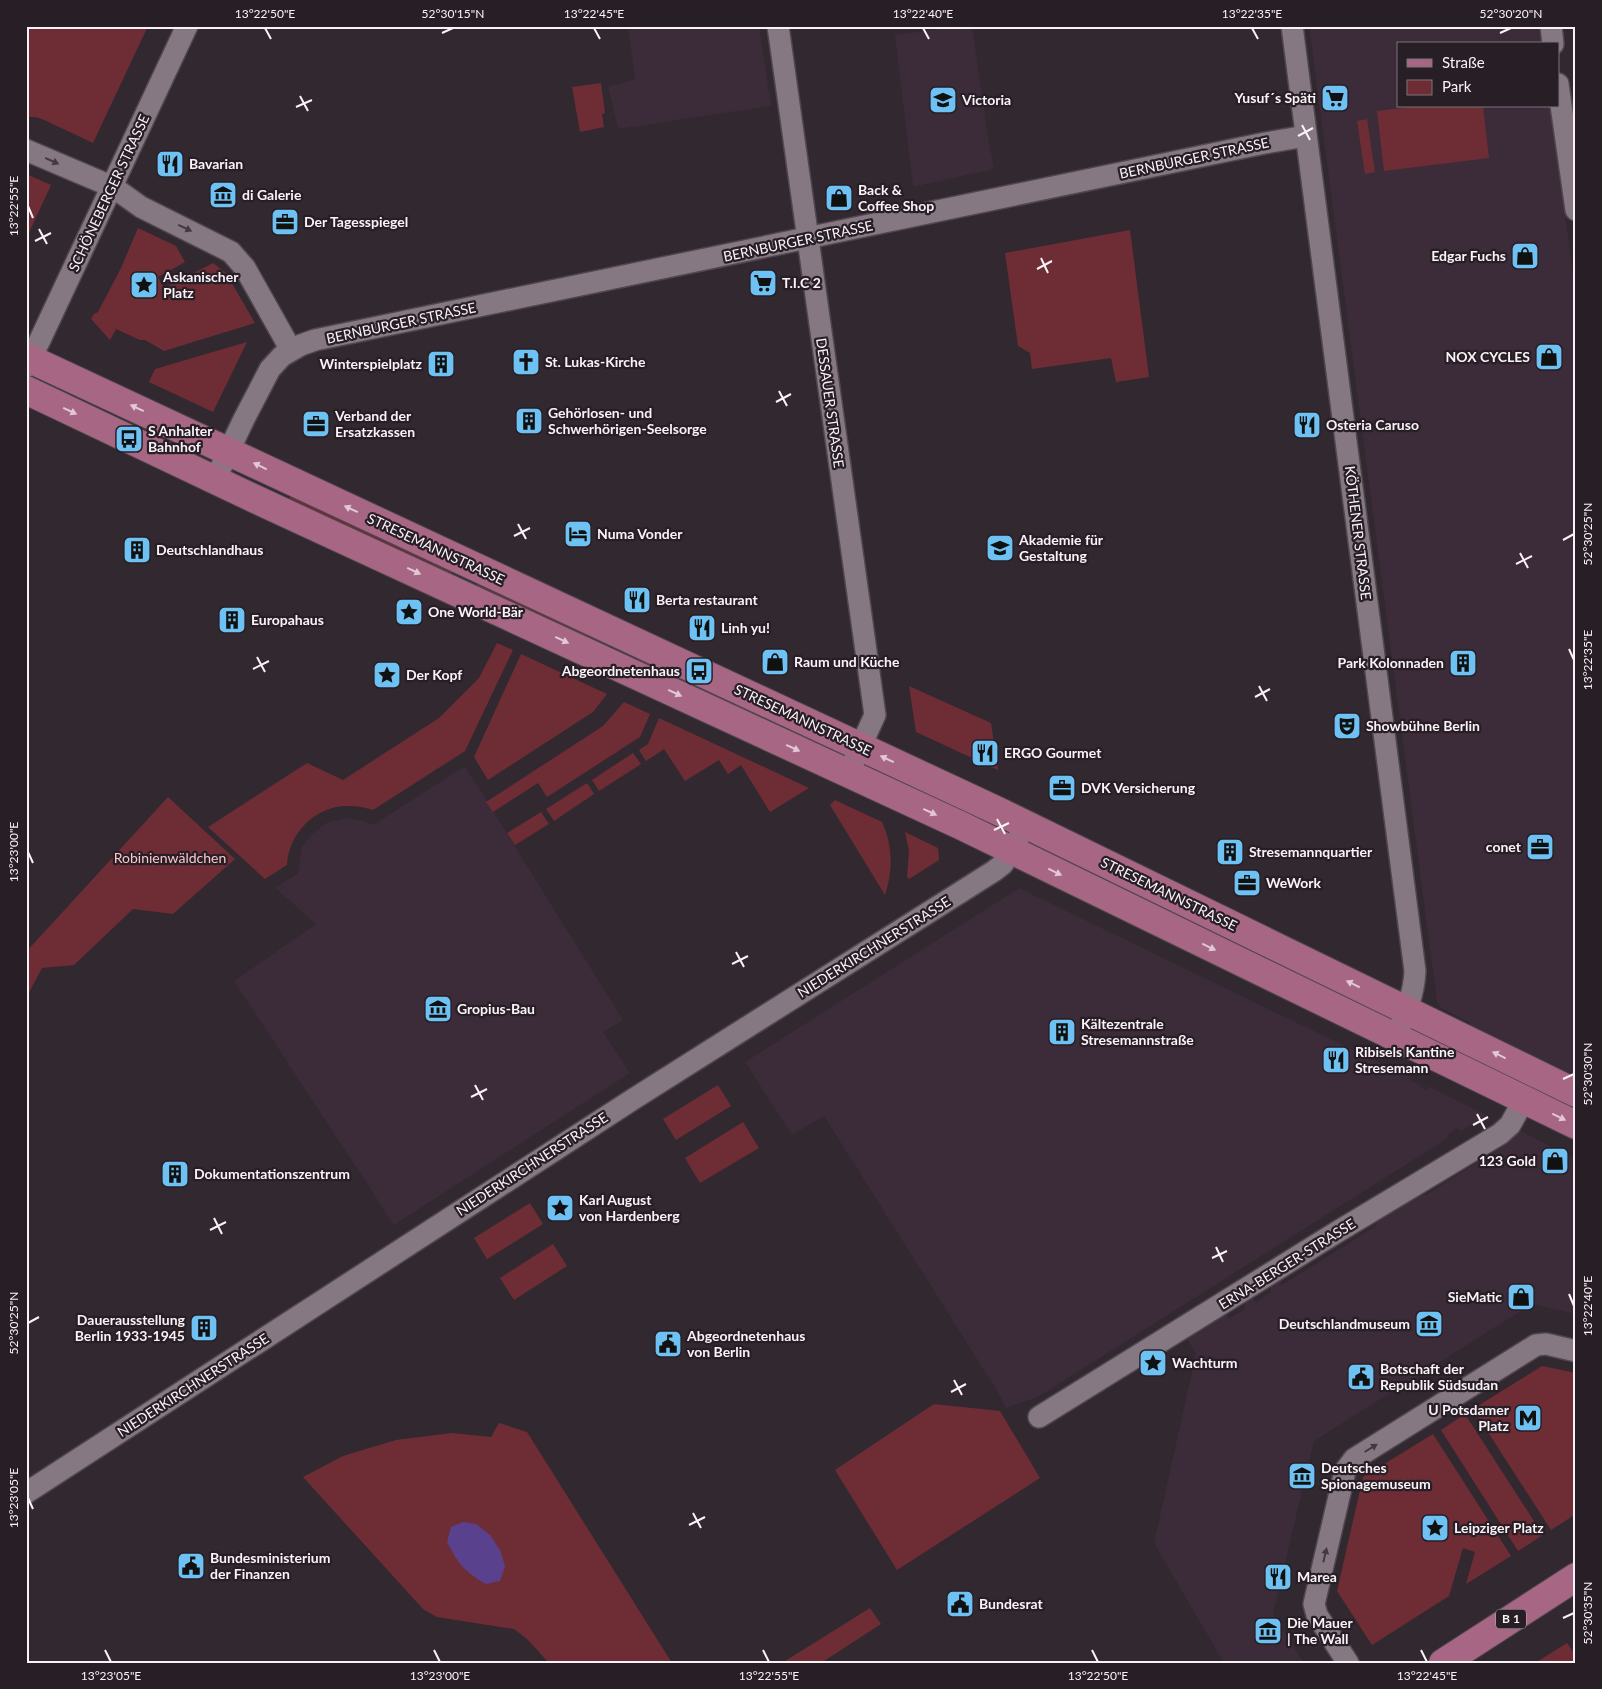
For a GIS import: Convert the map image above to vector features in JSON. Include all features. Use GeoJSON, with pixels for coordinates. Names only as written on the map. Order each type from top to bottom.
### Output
{"type":"FeatureCollection","features":[{"type":"Feature","properties":{"kind":"main road","name":"STRESEMANNSTRASSE"},"geometry":{"type":"LineString","coordinates":[[28,361],[229,451],[1026,825],[1576,1093]]}},
{"type":"Feature","properties":{"kind":"main road"},"geometry":{"type":"LineString","coordinates":[[26,390],[1012,851],[1576,1125]]}},
{"type":"Feature","properties":{"kind":"main road"},"geometry":{"type":"LineString","coordinates":[[275,507],[288,479]]}},
{"type":"Feature","properties":{"kind":"main road"},"geometry":{"type":"LineString","coordinates":[[458,592],[471,565]]}},
{"type":"Feature","properties":{"kind":"main road"},"geometry":{"type":"LineString","coordinates":[[617,666],[630,639]]}},
{"type":"Feature","properties":{"kind":"main road"},"geometry":{"type":"LineString","coordinates":[[756,731],[769,704]]}},
{"type":"Feature","properties":{"kind":"main road"},"geometry":{"type":"LineString","coordinates":[[1301,992],[1314,965]]}},
{"type":"Feature","properties":{"kind":"main road","name":"B 1"},"geometry":{"type":"LineString","coordinates":[[1443,1663],[1576,1577]]}},
{"type":"Feature","properties":{"kind":"street","name":"SCHÖNEBERGER STRASSE"},"geometry":{"type":"LineString","coordinates":[[28,361],[113,187],[187,26]]}},
{"type":"Feature","properties":{"kind":"street","name":"DESSAUER STRASSE"},"geometry":{"type":"LineString","coordinates":[[778,26],[875,715],[848,774]]}},
{"type":"Feature","properties":{"kind":"street","name":"KÖTHENER STRASSE"},"geometry":{"type":"LineString","coordinates":[[1292,26],[1415,971],[1414,986],[1407,1011],[1395,1038]]}},
{"type":"Feature","properties":{"kind":"street"},"geometry":{"type":"LineString","coordinates":[[1551,26],[1553,42]]}},
{"type":"Feature","properties":{"kind":"street"},"geometry":{"type":"LineString","coordinates":[[1560,98],[1576,210]]}},
{"type":"Feature","properties":{"kind":"street","name":"BERNBURGER STRASSE"},"geometry":{"type":"LineString","coordinates":[[291,350],[315,340],[1265,142],[1306,136]]}},
{"type":"Feature","properties":{"kind":"street"},"geometry":{"type":"LineString","coordinates":[[26,150],[113,187],[141,208],[225,248],[236,256],[245,268],[291,350],[276,363],[264,378],[215,480]]}},
{"type":"Feature","properties":{"kind":"street","name":"NIEDERKIRCHNERSTRASSE"},"geometry":{"type":"LineString","coordinates":[[26,1493],[635,1098],[994,871],[1003,864],[1026,825]]}},
{"type":"Feature","properties":{"kind":"street","name":"ERNA-BERGER-STRASSE"},"geometry":{"type":"LineString","coordinates":[[1039,1417],[1336,1232],[1500,1134],[1510,1125],[1524,1100]]}},
{"type":"Feature","properties":{"kind":"street"},"geometry":{"type":"LineString","coordinates":[[1348,1663],[1317,1615],[1314,1604],[1345,1471],[1349,1464],[1354,1459],[1536,1346],[1546,1344],[1576,1351]]}},
{"type":"Feature","properties":{"kind":"shaded area"},"geometry":{"type":"Polygon","coordinates":[[[628,26],[759,26],[771,106],[618,129],[608,86],[635,80],[628,26]]]}},
{"type":"Feature","properties":{"kind":"shaded area","name":"Victoria"},"geometry":{"type":"Polygon","coordinates":[[[972,26],[994,169],[913,187],[895,35],[972,26]]]}},
{"type":"Feature","properties":{"kind":"shaded area"},"geometry":{"type":"Polygon","coordinates":[[[1309,26],[1540,26],[1543,42],[1397,42],[1397,108],[1551,108],[1576,298],[1576,1082],[1467,1029],[1470,1023],[1441,1008],[1437,1002],[1309,26]]]}},
{"type":"Feature","properties":{"kind":"shaded area"},"geometry":{"type":"Polygon","coordinates":[[[465,766],[623,1020],[603,1032],[630,1073],[394,1225],[234,981],[316,924],[275,888],[298,873],[302,847],[311,835],[326,823],[345,818],[364,821],[373,825],[465,766]]]}},
{"type":"Feature","properties":{"kind":"shaded area"},"geometry":{"type":"Polygon","coordinates":[[[1019,888],[1411,1078],[1410,1080],[1428,1091],[1428,1086],[1486,1115],[1461,1131],[1457,1128],[1447,1135],[1448,1138],[1038,1397],[1006,1408],[824,1116],[792,1135],[745,1062],[1019,888]]]}},
{"type":"Feature","properties":{"kind":"shaded area"},"geometry":{"type":"Polygon","coordinates":[[[1518,1130],[1576,1159],[1576,1314],[1532,1304],[1314,1441],[1273,1614],[1304,1663],[1224,1663],[1154,1543],[1196,1354],[1187,1339],[1224,1315],[1230,1318],[1245,1309],[1244,1303],[1251,1298],[1256,1302],[1271,1292],[1270,1286],[1276,1282],[1282,1285],[1376,1226],[1379,1218],[1417,1194],[1426,1195],[1500,1148],[1503,1140],[1518,1130]]]}},
{"type":"Feature","properties":{"kind":"shaded area"},"geometry":{"type":"Polygon","coordinates":[[[463,1522],[476,1524],[490,1535],[500,1550],[505,1566],[500,1581],[486,1584],[467,1571],[455,1556],[447,1542],[451,1527],[463,1522]]]}},
{"type":"Feature","properties":{"kind":"green space"},"geometry":{"type":"Polygon","coordinates":[[[26,26],[148,26],[93,143],[42,119],[26,117],[26,26]]]}},
{"type":"Feature","properties":{"kind":"green space"},"geometry":{"type":"Polygon","coordinates":[[[601,83],[605,113],[602,114],[604,127],[580,132],[572,87],[601,83]]]}},
{"type":"Feature","properties":{"kind":"green space"},"geometry":{"type":"Polygon","coordinates":[[[1401,108],[1483,108],[1489,158],[1384,171],[1377,111],[1401,108]]]}},
{"type":"Feature","properties":{"kind":"green space"},"geometry":{"type":"Polygon","coordinates":[[[1367,119],[1375,172],[1365,174],[1357,121],[1367,119]]]}},
{"type":"Feature","properties":{"kind":"green space"},"geometry":{"type":"Polygon","coordinates":[[[26,174],[51,185],[26,239],[26,174]]]}},
{"type":"Feature","properties":{"kind":"green space"},"geometry":{"type":"Polygon","coordinates":[[[138,228],[176,246],[185,262],[158,277],[164,288],[213,263],[226,273],[255,323],[164,351],[145,340],[140,340],[116,329],[110,340],[91,319],[98,312],[121,268],[138,228]]]}},
{"type":"Feature","properties":{"kind":"green space"},"geometry":{"type":"Polygon","coordinates":[[[1130,230],[1149,377],[1116,382],[1111,358],[1032,369],[1030,353],[1018,346],[1005,253],[1130,230]]]}},
{"type":"Feature","properties":{"kind":"green space"},"geometry":{"type":"Polygon","coordinates":[[[247,342],[213,412],[149,382],[155,369],[247,342]]]}},
{"type":"Feature","properties":{"kind":"green space"},"geometry":{"type":"Polygon","coordinates":[[[291,495],[453,569],[451,575],[289,502],[291,495]]]}},
{"type":"Feature","properties":{"kind":"green space"},"geometry":{"type":"Polygon","coordinates":[[[478,582],[610,644],[608,648],[476,588],[478,582]]]}},
{"type":"Feature","properties":{"kind":"green space"},"geometry":{"type":"Polygon","coordinates":[[[497,643],[513,650],[465,751],[373,810],[356,806],[338,807],[316,815],[306,823],[293,842],[287,865],[265,879],[208,827],[307,763],[343,780],[439,718],[479,678],[497,643]]]}},
{"type":"Feature","properties":{"kind":"green space"},"geometry":{"type":"Polygon","coordinates":[[[521,654],[607,694],[593,712],[488,780],[474,757],[521,654]]]}},
{"type":"Feature","properties":{"kind":"green space"},"geometry":{"type":"Polygon","coordinates":[[[638,657],[752,709],[750,714],[636,663],[638,657]]]}},
{"type":"Feature","properties":{"kind":"green space"},"geometry":{"type":"Polygon","coordinates":[[[909,686],[991,723],[998,770],[916,732],[909,686]]]}},
{"type":"Feature","properties":{"kind":"green space"},"geometry":{"type":"Polygon","coordinates":[[[624,702],[650,714],[640,737],[547,797],[538,783],[493,812],[486,802],[603,726],[624,702]]]}},
{"type":"Feature","properties":{"kind":"green space"},"geometry":{"type":"Polygon","coordinates":[[[659,718],[809,788],[770,812],[741,765],[728,774],[719,760],[685,781],[664,749],[646,761],[639,750],[648,744],[659,718]]]}},
{"type":"Feature","properties":{"kind":"green space"},"geometry":{"type":"Polygon","coordinates":[[[633,753],[641,764],[599,791],[592,780],[633,753]]]}},
{"type":"Feature","properties":{"kind":"green space"},"geometry":{"type":"Polygon","coordinates":[[[587,783],[594,794],[554,821],[546,809],[587,783]]]}},
{"type":"Feature","properties":{"kind":"green space","name":"Robinienwäldchen"},"geometry":{"type":"Polygon","coordinates":[[[168,797],[235,859],[173,914],[133,909],[74,965],[42,968],[26,998],[26,952],[168,797]]]}},
{"type":"Feature","properties":{"kind":"green space"},"geometry":{"type":"Polygon","coordinates":[[[835,800],[882,822],[886,831],[891,858],[885,895],[830,805],[835,800]]]}},
{"type":"Feature","properties":{"kind":"green space"},"geometry":{"type":"Polygon","coordinates":[[[541,812],[549,824],[515,845],[507,833],[541,812]]]}},
{"type":"Feature","properties":{"kind":"green space"},"geometry":{"type":"Polygon","coordinates":[[[905,832],[938,848],[939,860],[909,879],[907,877],[909,851],[905,832]]]}},
{"type":"Feature","properties":{"kind":"green space"},"geometry":{"type":"Polygon","coordinates":[[[1062,852],[1124,883],[1125,896],[1057,862],[1062,852]]]}},
{"type":"Feature","properties":{"kind":"green space"},"geometry":{"type":"Polygon","coordinates":[[[718,1085],[731,1106],[676,1140],[663,1119],[718,1085]]]}},
{"type":"Feature","properties":{"kind":"green space"},"geometry":{"type":"Polygon","coordinates":[[[743,1122],[759,1148],[700,1183],[685,1158],[743,1122]]]}},
{"type":"Feature","properties":{"kind":"green space"},"geometry":{"type":"Polygon","coordinates":[[[530,1203],[543,1224],[487,1259],[474,1238],[530,1203]]]}},
{"type":"Feature","properties":{"kind":"green space"},"geometry":{"type":"Polygon","coordinates":[[[553,1244],[567,1266],[514,1300],[500,1278],[553,1244]]]}},
{"type":"Feature","properties":{"kind":"green space"},"geometry":{"type":"Polygon","coordinates":[[[1542,1366],[1576,1373],[1576,1514],[1551,1530],[1473,1409],[1542,1366]]]}},
{"type":"Feature","properties":{"kind":"green space"},"geometry":{"type":"Polygon","coordinates":[[[934,1404],[1000,1411],[1040,1478],[897,1570],[835,1470],[934,1404]]]}},
{"type":"Feature","properties":{"kind":"green space"},"geometry":{"type":"Polygon","coordinates":[[[1465,1414],[1543,1535],[1518,1551],[1441,1430],[1465,1414]]]}},
{"type":"Feature","properties":{"kind":"green space"},"geometry":{"type":"Polygon","coordinates":[[[499,1423],[527,1432],[672,1663],[549,1663],[527,1639],[514,1629],[437,1617],[423,1609],[303,1477],[343,1456],[396,1440],[452,1433],[491,1437],[499,1423]]]}},
{"type":"Feature","properties":{"kind":"green space"},"geometry":{"type":"Polygon","coordinates":[[[1433,1434],[1511,1556],[1466,1584],[1475,1552],[1463,1548],[1449,1596],[1372,1645],[1337,1591],[1363,1477],[1433,1434]]]}},
{"type":"Feature","properties":{"kind":"green space"},"geometry":{"type":"Polygon","coordinates":[[[870,1608],[881,1624],[821,1663],[782,1663],[870,1608]]]}},
{"type":"Feature","properties":{"kind":"green space"},"geometry":{"type":"Polygon","coordinates":[[[1567,1643],[1576,1656],[1576,1663],[1535,1663],[1567,1643]]]}},
{"type":"Feature","properties":{"kind":"place","name":"Yusuf´s Späti"},"geometry":{"type":"Point","coordinates":[1335,98]}},
{"type":"Feature","properties":{"kind":"place","name":"Victoria"},"geometry":{"type":"Point","coordinates":[943,100]}},
{"type":"Feature","properties":{"kind":"place","name":"Bavarian"},"geometry":{"type":"Point","coordinates":[170,164]}},
{"type":"Feature","properties":{"kind":"place","name":"di Galerie"},"geometry":{"type":"Point","coordinates":[223,195]}},
{"type":"Feature","properties":{"kind":"place","name":"Back & Coffee Shop"},"geometry":{"type":"Point","coordinates":[839,198]}},
{"type":"Feature","properties":{"kind":"place","name":"Der Tagesspiegel"},"geometry":{"type":"Point","coordinates":[285,222]}},
{"type":"Feature","properties":{"kind":"place","name":"Edgar Fuchs"},"geometry":{"type":"Point","coordinates":[1525,256]}},
{"type":"Feature","properties":{"kind":"place","name":"T.I.C 2"},"geometry":{"type":"Point","coordinates":[763,283]}},
{"type":"Feature","properties":{"kind":"place","name":"Askanischer Platz"},"geometry":{"type":"Point","coordinates":[144,285]}},
{"type":"Feature","properties":{"kind":"place","name":"NOX CYCLES"},"geometry":{"type":"Point","coordinates":[1549,357]}},
{"type":"Feature","properties":{"kind":"place","name":"St. Lukas-Kirche"},"geometry":{"type":"Point","coordinates":[526,362]}},
{"type":"Feature","properties":{"kind":"place","name":"Winterspielplatz"},"geometry":{"type":"Point","coordinates":[441,364]}},
{"type":"Feature","properties":{"kind":"place","name":"Gehörlosen- und Schwerhörigen-Seelsorge"},"geometry":{"type":"Point","coordinates":[529,421]}},
{"type":"Feature","properties":{"kind":"place","name":"Verband der Ersatzkassen"},"geometry":{"type":"Point","coordinates":[316,424]}},
{"type":"Feature","properties":{"kind":"place","name":"Osteria Caruso"},"geometry":{"type":"Point","coordinates":[1307,425]}},
{"type":"Feature","properties":{"kind":"place","name":"S Anhalter Bahnhof"},"geometry":{"type":"Point","coordinates":[129,439]}},
{"type":"Feature","properties":{"kind":"place","name":"Numa Vonder"},"geometry":{"type":"Point","coordinates":[578,534]}},
{"type":"Feature","properties":{"kind":"place","name":"Akademie für Gestaltung"},"geometry":{"type":"Point","coordinates":[1000,548]}},
{"type":"Feature","properties":{"kind":"place","name":"Deutschlandhaus"},"geometry":{"type":"Point","coordinates":[137,550]}},
{"type":"Feature","properties":{"kind":"place","name":"Berta restaurant"},"geometry":{"type":"Point","coordinates":[637,600]}},
{"type":"Feature","properties":{"kind":"place","name":"One World-Bär"},"geometry":{"type":"Point","coordinates":[409,612]}},
{"type":"Feature","properties":{"kind":"place","name":"Europahaus"},"geometry":{"type":"Point","coordinates":[232,620]}},
{"type":"Feature","properties":{"kind":"place","name":"Linh yu!"},"geometry":{"type":"Point","coordinates":[702,628]}},
{"type":"Feature","properties":{"kind":"place","name":"Raum und Küche"},"geometry":{"type":"Point","coordinates":[775,662]}},
{"type":"Feature","properties":{"kind":"place","name":"Park Kolonnaden"},"geometry":{"type":"Point","coordinates":[1463,663]}},
{"type":"Feature","properties":{"kind":"place","name":"Abgeordnetenhaus"},"geometry":{"type":"Point","coordinates":[699,671]}},
{"type":"Feature","properties":{"kind":"place","name":"Der Kopf"},"geometry":{"type":"Point","coordinates":[387,675]}},
{"type":"Feature","properties":{"kind":"place","name":"Showbühne Berlin"},"geometry":{"type":"Point","coordinates":[1347,726]}},
{"type":"Feature","properties":{"kind":"place","name":"ERGO Gourmet"},"geometry":{"type":"Point","coordinates":[985,753]}},
{"type":"Feature","properties":{"kind":"place","name":"DVK Versicherung"},"geometry":{"type":"Point","coordinates":[1062,788]}},
{"type":"Feature","properties":{"kind":"place","name":"conet"},"geometry":{"type":"Point","coordinates":[1540,847]}},
{"type":"Feature","properties":{"kind":"place","name":"Stresemannquartier"},"geometry":{"type":"Point","coordinates":[1230,852]}},
{"type":"Feature","properties":{"kind":"place","name":"WeWork"},"geometry":{"type":"Point","coordinates":[1247,883]}},
{"type":"Feature","properties":{"kind":"place","name":"Gropius-Bau"},"geometry":{"type":"Point","coordinates":[438,1009]}},
{"type":"Feature","properties":{"kind":"place","name":"Kältezentrale Stresemannstraße"},"geometry":{"type":"Point","coordinates":[1062,1032]}},
{"type":"Feature","properties":{"kind":"place","name":"Ribisels Kantine Stresemann"},"geometry":{"type":"Point","coordinates":[1336,1060]}},
{"type":"Feature","properties":{"kind":"place","name":"123 Gold"},"geometry":{"type":"Point","coordinates":[1555,1161]}},
{"type":"Feature","properties":{"kind":"place","name":"Dokumentationszentrum"},"geometry":{"type":"Point","coordinates":[175,1174]}},
{"type":"Feature","properties":{"kind":"place","name":"Karl August von Hardenberg"},"geometry":{"type":"Point","coordinates":[560,1208]}},
{"type":"Feature","properties":{"kind":"place","name":"SieMatic"},"geometry":{"type":"Point","coordinates":[1521,1297]}},
{"type":"Feature","properties":{"kind":"place","name":"Deutschlandmuseum"},"geometry":{"type":"Point","coordinates":[1429,1324]}},
{"type":"Feature","properties":{"kind":"place","name":"Dauerausstellung Berlin 1933-1945"},"geometry":{"type":"Point","coordinates":[204,1328]}},
{"type":"Feature","properties":{"kind":"place","name":"Abgeordnetenhaus von Berlin"},"geometry":{"type":"Point","coordinates":[668,1344]}},
{"type":"Feature","properties":{"kind":"place","name":"Wachturm"},"geometry":{"type":"Point","coordinates":[1153,1363]}},
{"type":"Feature","properties":{"kind":"place","name":"Botschaft der Republik Südsudan"},"geometry":{"type":"Point","coordinates":[1361,1377]}},
{"type":"Feature","properties":{"kind":"place","name":"U Potsdamer Platz"},"geometry":{"type":"Point","coordinates":[1528,1418]}},
{"type":"Feature","properties":{"kind":"place","name":"Deutsches Spionagemuseum"},"geometry":{"type":"Point","coordinates":[1302,1476]}},
{"type":"Feature","properties":{"kind":"place","name":"Leipziger Platz"},"geometry":{"type":"Point","coordinates":[1435,1528]}},
{"type":"Feature","properties":{"kind":"place","name":"Bundesministerium der Finanzen"},"geometry":{"type":"Point","coordinates":[191,1566]}},
{"type":"Feature","properties":{"kind":"place","name":"Marea"},"geometry":{"type":"Point","coordinates":[1278,1577]}},
{"type":"Feature","properties":{"kind":"place","name":"Bundesrat"},"geometry":{"type":"Point","coordinates":[960,1604]}},
{"type":"Feature","properties":{"kind":"place","name":"Die Mauer | The Wall"},"geometry":{"type":"Point","coordinates":[1268,1631]}}]}
